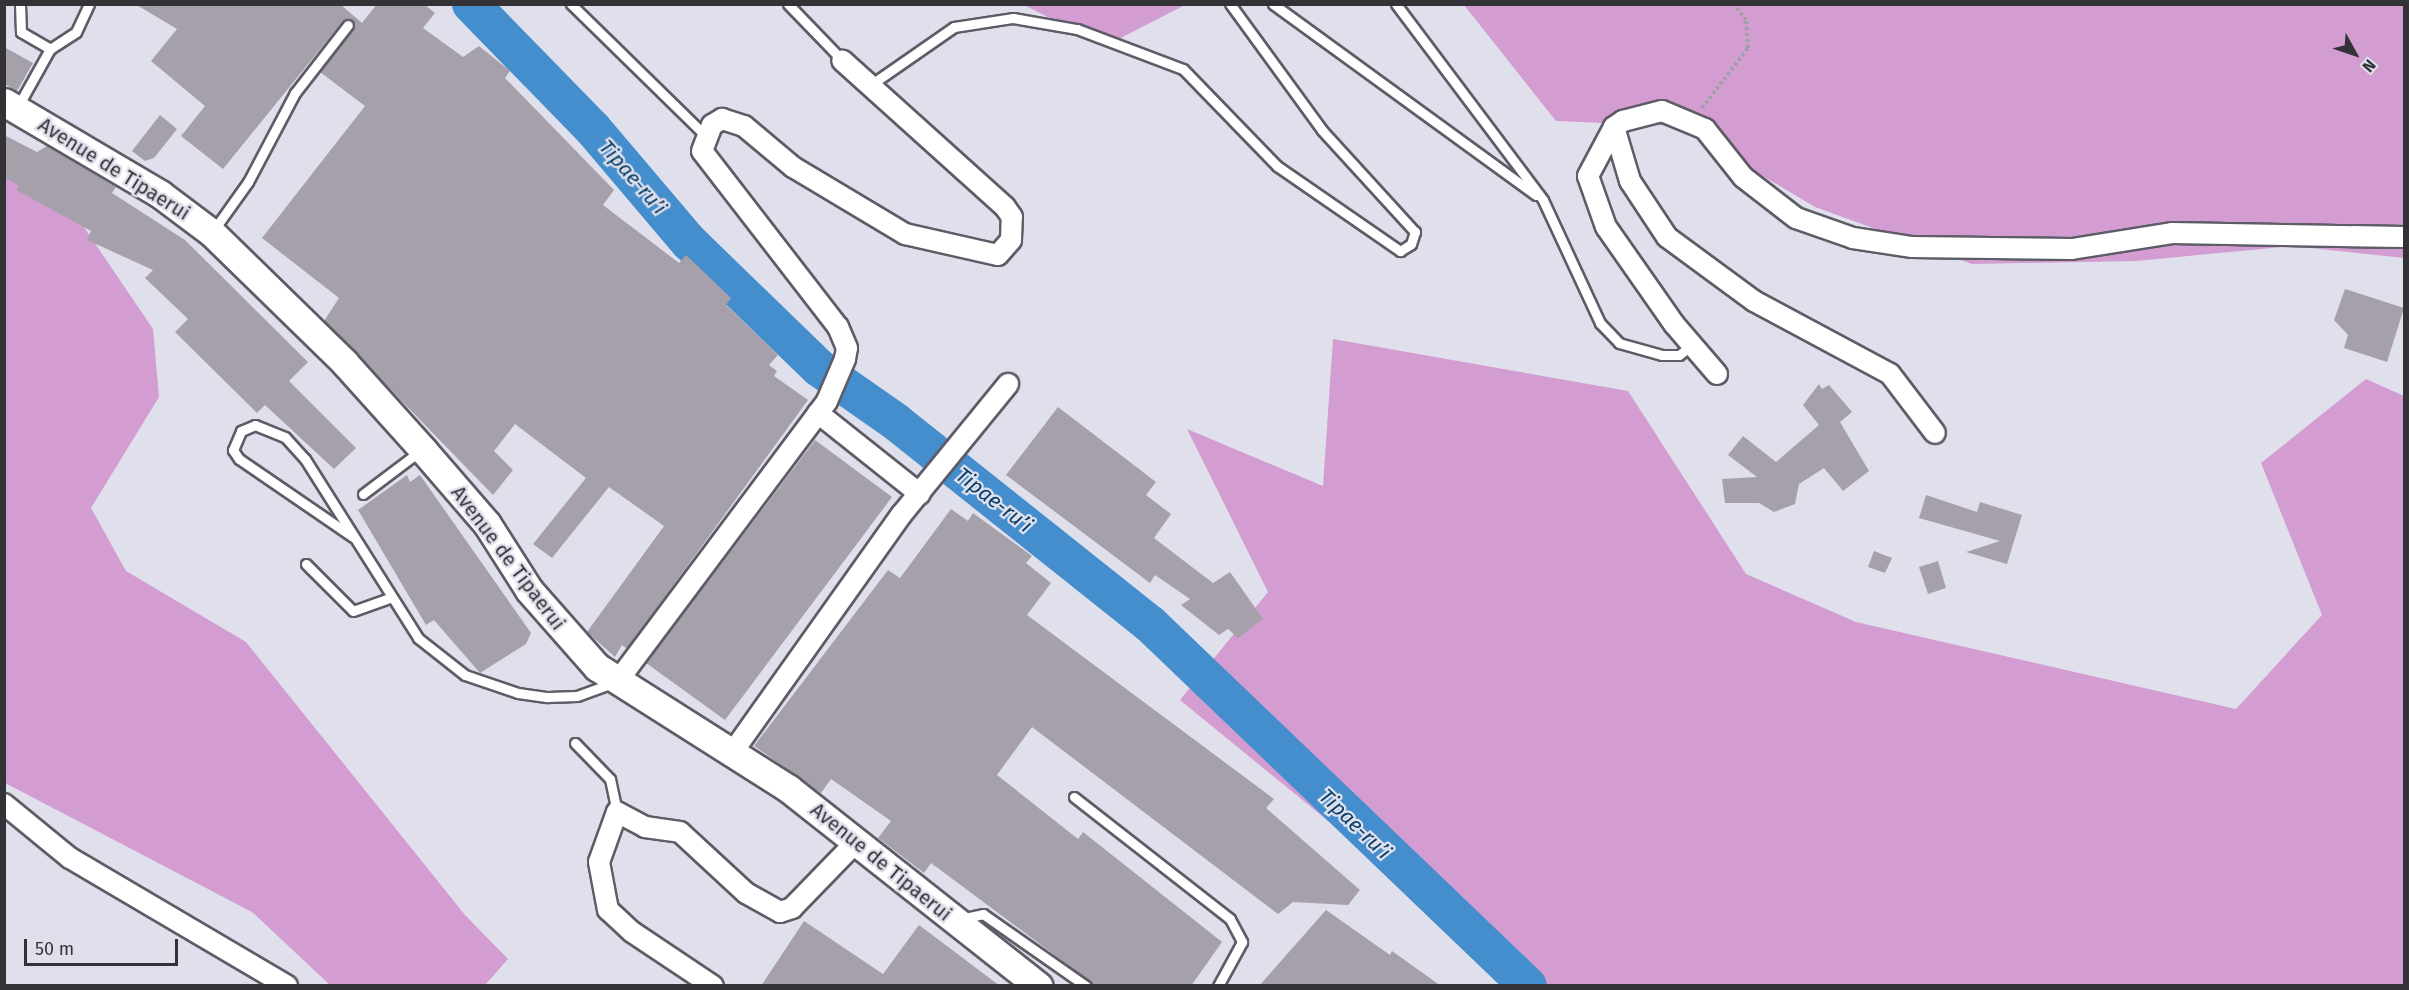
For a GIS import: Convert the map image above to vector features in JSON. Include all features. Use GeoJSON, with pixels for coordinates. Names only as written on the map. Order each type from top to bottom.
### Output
{"type":"FeatureCollection","features":[{"type":"Feature","properties":{"kind":"main road","name":"Avenue de Tipaerui"},"geometry":{"type":"LineString","coordinates":[[10,106],[160,194],[212,233],[344,362],[487,524],[529,590],[574,644],[617,681],[732,753],[856,842],[1038,986]]}},
{"type":"Feature","properties":{"kind":"street"},"geometry":{"type":"LineString","coordinates":[[617,681],[823,407],[839,376],[847,348],[838,327],[702,151],[712,125],[731,120],[793,167],[896,230],[983,254],[998,255],[1007,248],[1013,230],[1005,207],[842,60]]}},
{"type":"Feature","properties":{"kind":"street"},"geometry":{"type":"LineString","coordinates":[[1717,374],[1692,345],[1606,227],[1588,176],[1614,127],[1662,111],[1705,129],[1743,177],[1796,218],[1853,238],[1912,247],[2072,249],[2172,233],[2404,237]]}},
{"type":"Feature","properties":{"kind":"street"},"geometry":{"type":"LineString","coordinates":[[1614,127],[1630,181],[1667,237],[1754,301],[1890,374],[1935,433]]}},
{"type":"Feature","properties":{"kind":"street"},"geometry":{"type":"LineString","coordinates":[[732,753],[920,494],[1008,384]]}},
{"type":"Feature","properties":{"kind":"street"},"geometry":{"type":"LineString","coordinates":[[823,407],[920,494]]}},
{"type":"Feature","properties":{"kind":"street"},"geometry":{"type":"LineString","coordinates":[[4,804],[70,858],[286,986]]}},
{"type":"Feature","properties":{"kind":"street"},"geometry":{"type":"LineString","coordinates":[[713,986],[632,932],[608,910],[600,862],[617,813],[645,827],[680,832],[746,893],[780,912],[792,908],[856,842]]}},
{"type":"Feature","properties":{"kind":"lane"},"geometry":{"type":"LineString","coordinates":[[20,4],[21,32],[50,49]]}},
{"type":"Feature","properties":{"kind":"lane"},"geometry":{"type":"LineString","coordinates":[[10,106],[50,49],[76,32],[89,4]]}},
{"type":"Feature","properties":{"kind":"lane"},"geometry":{"type":"LineString","coordinates":[[571,4],[706,136]]}},
{"type":"Feature","properties":{"kind":"lane"},"geometry":{"type":"LineString","coordinates":[[788,4],[842,60]]}},
{"type":"Feature","properties":{"kind":"lane"},"geometry":{"type":"LineString","coordinates":[[869,86],[954,27],[1013,18],[1077,29],[1183,69],[1277,166],[1400,251],[1411,244],[1415,232],[1322,130],[1230,4]]}},
{"type":"Feature","properties":{"kind":"lane"},"geometry":{"type":"LineString","coordinates":[[1273,4],[1543,200]]}},
{"type":"Feature","properties":{"kind":"lane"},"geometry":{"type":"LineString","coordinates":[[1396,4],[1543,200],[1604,328],[1620,343],[1662,355],[1679,355],[1692,345]]}},
{"type":"Feature","properties":{"kind":"lane"},"geometry":{"type":"LineString","coordinates":[[212,233],[248,182],[295,93],[348,25]]}},
{"type":"Feature","properties":{"kind":"lane"},"geometry":{"type":"LineString","coordinates":[[353,537],[238,459],[232,450],[241,431],[255,425],[285,437],[305,459],[418,638],[465,675],[518,693],[548,696],[577,696],[617,681]]}},
{"type":"Feature","properties":{"kind":"lane"},"geometry":{"type":"LineString","coordinates":[[363,494],[422,449]]}},
{"type":"Feature","properties":{"kind":"lane"},"geometry":{"type":"LineString","coordinates":[[306,564],[353,611],[392,597]]}},
{"type":"Feature","properties":{"kind":"lane"},"geometry":{"type":"LineString","coordinates":[[575,743],[610,779],[617,813]]}},
{"type":"Feature","properties":{"kind":"lane"},"geometry":{"type":"LineString","coordinates":[[1074,797],[1230,919],[1242,942],[1218,986]]}},
{"type":"Feature","properties":{"kind":"lane"},"geometry":{"type":"LineString","coordinates":[[954,920],[983,914],[1086,986]]}},
{"type":"Feature","properties":{"kind":"path"},"geometry":{"type":"LineString","coordinates":[[1690,123],[1748,48],[1746,20],[1734,4]]}},
{"type":"Feature","properties":{"kind":"shaded area"},"geometry":{"type":"Polygon","coordinates":[[[1024,5],[1185,5],[1105,46],[1024,5]]]}},
{"type":"Feature","properties":{"kind":"shaded area"},"geometry":{"type":"Polygon","coordinates":[[[1464,5],[2404,5],[2404,258],[2292,246],[2136,261],[1972,264],[1815,207],[1679,126],[1556,121],[1464,5]]]}},
{"type":"Feature","properties":{"kind":"shaded area"},"geometry":{"type":"Polygon","coordinates":[[[4,174],[67,202],[153,329],[159,397],[91,508],[126,571],[246,642],[465,915],[508,959],[485,985],[330,985],[252,912],[5,783],[4,174]]]}},
{"type":"Feature","properties":{"kind":"shaded area"},"geometry":{"type":"Polygon","coordinates":[[[1333,339],[1628,391],[1746,574],[1856,622],[2236,709],[2322,615],[2261,463],[2366,379],[2404,396],[2404,985],[1511,985],[1459,944],[1383,866],[1180,700],[1268,592],[1187,429],[1323,486],[1333,339]]]}},
{"type":"Feature","properties":{"kind":"building"},"geometry":{"type":"Polygon","coordinates":[[[135,4],[340,4],[362,23],[377,4],[424,4],[435,13],[423,28],[463,57],[479,46],[510,71],[505,78],[614,190],[603,205],[679,263],[686,255],[731,298],[726,305],[778,355],[769,365],[777,371],[774,376],[808,400],[627,649],[622,645],[615,657],[587,632],[664,526],[609,487],[552,558],[533,544],[586,478],[515,424],[494,451],[513,470],[493,495],[324,321],[339,298],[262,238],[365,106],[320,72],[353,29],[353,20],[343,21],[223,169],[181,136],[205,106],[151,61],[177,29],[135,4]]]}},
{"type":"Feature","properties":{"kind":"building"},"geometry":{"type":"Polygon","coordinates":[[[4,47],[33,63],[17,91],[4,84],[4,47]]]}},
{"type":"Feature","properties":{"kind":"building"},"geometry":{"type":"Polygon","coordinates":[[[160,115],[177,129],[154,158],[145,161],[132,151],[160,115]]]}},
{"type":"Feature","properties":{"kind":"building"},"geometry":{"type":"Polygon","coordinates":[[[4,135],[37,152],[47,146],[116,187],[112,193],[185,240],[308,362],[289,381],[356,448],[334,469],[265,405],[257,413],[175,332],[188,319],[145,278],[153,270],[87,240],[91,231],[16,190],[19,186],[4,177],[4,135]]]}},
{"type":"Feature","properties":{"kind":"building"},"geometry":{"type":"Polygon","coordinates":[[[2345,289],[2404,308],[2387,362],[2344,348],[2348,335],[2334,320],[2345,289]]]}},
{"type":"Feature","properties":{"kind":"building"},"geometry":{"type":"Polygon","coordinates":[[[1819,384],[1822,389],[1829,385],[1852,412],[1840,422],[1869,471],[1843,491],[1824,468],[1799,484],[1795,504],[1774,512],[1759,503],[1725,503],[1722,479],[1757,477],[1728,455],[1743,436],[1776,462],[1819,425],[1803,405],[1819,384]]]}},
{"type":"Feature","properties":{"kind":"building"},"geometry":{"type":"Polygon","coordinates":[[[1058,407],[1156,482],[1146,495],[1171,514],[1154,538],[1213,583],[1230,572],[1263,619],[1238,638],[1228,629],[1219,635],[1181,605],[1190,599],[1155,575],[1150,583],[1006,475],[1058,407]]]}},
{"type":"Feature","properties":{"kind":"building"},"geometry":{"type":"Polygon","coordinates":[[[815,440],[892,497],[725,720],[646,663],[815,440]]]}},
{"type":"Feature","properties":{"kind":"building"},"geometry":{"type":"Polygon","coordinates":[[[407,475],[410,482],[420,475],[531,633],[526,644],[480,673],[434,620],[426,625],[358,510],[407,475]]]}},
{"type":"Feature","properties":{"kind":"building"},"geometry":{"type":"Polygon","coordinates":[[[1926,495],[1977,512],[1980,502],[2022,515],[2007,564],[1966,552],[2000,541],[1919,518],[1926,495]]]}},
{"type":"Feature","properties":{"kind":"building"},"geometry":{"type":"Polygon","coordinates":[[[951,509],[968,521],[973,513],[1032,556],[1026,563],[1051,583],[1027,615],[1274,799],[1266,808],[1360,890],[1348,905],[1293,902],[1278,914],[1032,727],[997,775],[1078,839],[1083,832],[1222,942],[1191,986],[1096,986],[931,863],[924,873],[878,838],[891,821],[831,779],[821,793],[754,746],[888,570],[900,578],[951,509]]]}},
{"type":"Feature","properties":{"kind":"building"},"geometry":{"type":"Polygon","coordinates":[[[1874,551],[1892,558],[1885,573],[1868,567],[1874,551]]]}},
{"type":"Feature","properties":{"kind":"building"},"geometry":{"type":"Polygon","coordinates":[[[1938,561],[1946,588],[1928,594],[1919,567],[1938,561]]]}},
{"type":"Feature","properties":{"kind":"building"},"geometry":{"type":"Polygon","coordinates":[[[1326,910],[1390,955],[1392,951],[1441,986],[1259,986],[1326,910]]]}},
{"type":"Feature","properties":{"kind":"building"},"geometry":{"type":"Polygon","coordinates":[[[804,921],[883,974],[919,925],[1000,986],[761,986],[804,921]]]}},
{"type":"Feature","properties":{"kind":"waterway","name":"Tipae-ru’i"},"geometry":{"type":"LineString","coordinates":[[471,4],[593,129],[689,242],[819,368],[896,422],[1150,624],[1528,986]]}}]}
